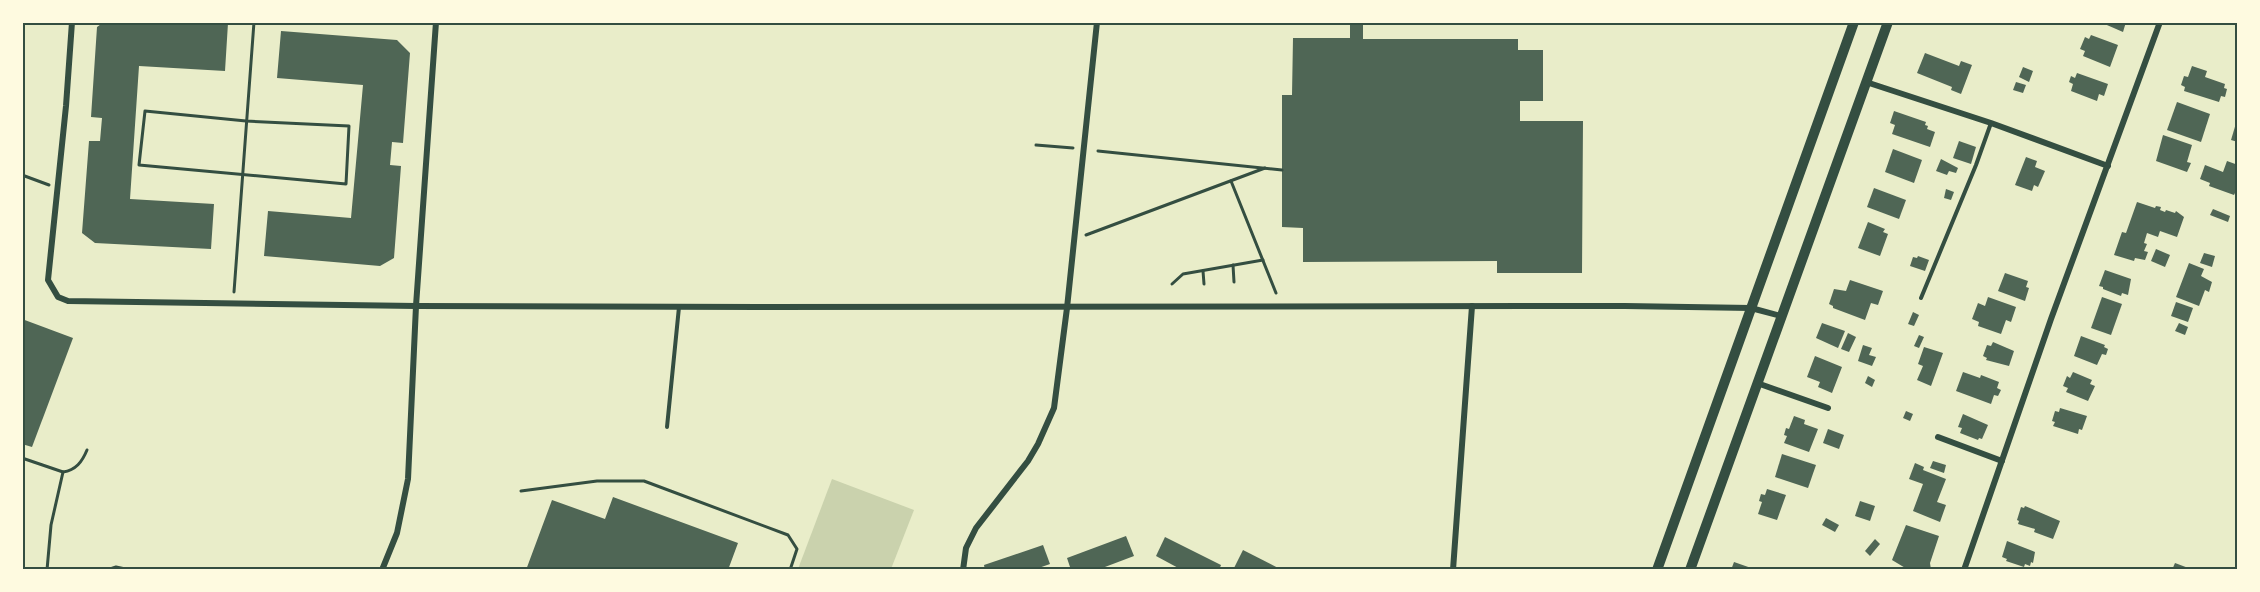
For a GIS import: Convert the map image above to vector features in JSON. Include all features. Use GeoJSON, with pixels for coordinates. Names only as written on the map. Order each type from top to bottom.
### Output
{"type":"FeatureCollection","features":[{"type":"Feature","properties":{"kind":"main road"},"geometry":{"type":"LineString","coordinates":[[1657,570],[1854,22]]}},
{"type":"Feature","properties":{"kind":"main road"},"geometry":{"type":"LineString","coordinates":[[1690,570],[1888,22]]}},
{"type":"Feature","properties":{"kind":"street"},"geometry":{"type":"LineString","coordinates":[[72,22],[48,280],[58,297],[68,301],[416,306],[1751,308],[1781,316]]}},
{"type":"Feature","properties":{"kind":"street"},"geometry":{"type":"LineString","coordinates":[[382,570],[397,533],[408,479],[416,306],[436,22]]}},
{"type":"Feature","properties":{"kind":"street"},"geometry":{"type":"LineString","coordinates":[[963,570],[966,548],[976,528],[1028,461],[1054,408],[1067,308],[1097,22]]}},
{"type":"Feature","properties":{"kind":"street"},"geometry":{"type":"LineString","coordinates":[[1964,570],[2160,22]]}},
{"type":"Feature","properties":{"kind":"street"},"geometry":{"type":"LineString","coordinates":[[1866,82],[1991,123],[2108,166]]}},
{"type":"Feature","properties":{"kind":"street"},"geometry":{"type":"LineString","coordinates":[[1453,570],[1472,306]]}},
{"type":"Feature","properties":{"kind":"street"},"geometry":{"type":"LineString","coordinates":[[1757,383],[1828,408]]}},
{"type":"Feature","properties":{"kind":"street"},"geometry":{"type":"LineString","coordinates":[[1938,437],[2002,461]]}},
{"type":"Feature","properties":{"kind":"lane"},"geometry":{"type":"LineString","coordinates":[[1921,298],[1991,123]]}},
{"type":"Feature","properties":{"kind":"lane"},"geometry":{"type":"LineString","coordinates":[[667,427],[679,307]]}},
{"type":"Feature","properties":{"kind":"path"},"geometry":{"type":"LineString","coordinates":[[234,292],[254,22]]}},
{"type":"Feature","properties":{"kind":"path"},"geometry":{"type":"LineString","coordinates":[[145,111],[246,121],[349,126],[346,184],[139,165],[145,111]]}},
{"type":"Feature","properties":{"kind":"path"},"geometry":{"type":"LineString","coordinates":[[1036,145],[1073,148]]}},
{"type":"Feature","properties":{"kind":"path"},"geometry":{"type":"LineString","coordinates":[[1098,152],[1282,170]]}},
{"type":"Feature","properties":{"kind":"path"},"geometry":{"type":"LineString","coordinates":[[1086,235],[1265,168]]}},
{"type":"Feature","properties":{"kind":"path"},"geometry":{"type":"LineString","coordinates":[[22,175],[57,188]]}},
{"type":"Feature","properties":{"kind":"path"},"geometry":{"type":"LineString","coordinates":[[1231,181],[1276,293]]}},
{"type":"Feature","properties":{"kind":"path"},"geometry":{"type":"LineString","coordinates":[[1172,284],[1184,274],[1263,260]]}},
{"type":"Feature","properties":{"kind":"path"},"geometry":{"type":"LineString","coordinates":[[1233,265],[1234,282]]}},
{"type":"Feature","properties":{"kind":"path"},"geometry":{"type":"LineString","coordinates":[[1203,270],[1204,284]]}},
{"type":"Feature","properties":{"kind":"path"},"geometry":{"type":"LineString","coordinates":[[22,458],[63,472],[78,466],[87,450]]}},
{"type":"Feature","properties":{"kind":"path"},"geometry":{"type":"LineString","coordinates":[[47,570],[51,525],[63,472]]}},
{"type":"Feature","properties":{"kind":"path"},"geometry":{"type":"LineString","coordinates":[[521,491],[597,481],[644,481],[788,535],[798,549],[790,570]]}},
{"type":"Feature","properties":{"kind":"path"},"geometry":{"type":"LineString","coordinates":[[107,570],[116,567],[130,570]]}},
{"type":"Feature","properties":{"kind":"green space"},"geometry":{"type":"Polygon","coordinates":[[[832,479],[914,510],[891,569],[798,569],[832,479]]]}},
{"type":"Feature","properties":{"kind":"building"},"geometry":{"type":"Polygon","coordinates":[[[104,22],[228,23],[225,71],[139,66],[130,199],[214,204],[211,249],[95,243],[82,233],[89,141],[100,141],[102,118],[91,117],[97,27],[104,22]]]}},
{"type":"Feature","properties":{"kind":"building"},"geometry":{"type":"Polygon","coordinates":[[[1350,22],[1363,22],[1363,39],[1518,39],[1518,50],[1543,50],[1543,101],[1520,101],[1520,121],[1583,121],[1582,273],[1497,273],[1497,261],[1303,262],[1303,228],[1282,227],[1282,95],[1292,95],[1293,38],[1350,38],[1350,22]]]}},
{"type":"Feature","properties":{"kind":"building"},"geometry":{"type":"Polygon","coordinates":[[[2100,22],[2126,22],[2123,32],[2100,22]]]}},
{"type":"Feature","properties":{"kind":"building"},"geometry":{"type":"Polygon","coordinates":[[[281,31],[397,40],[410,53],[403,143],[392,142],[390,165],[401,166],[394,258],[380,266],[264,256],[268,211],[351,218],[363,85],[277,78],[281,31]]]}},
{"type":"Feature","properties":{"kind":"building"},"geometry":{"type":"Polygon","coordinates":[[[2091,35],[2118,45],[2110,67],[2083,56],[2085,51],[2080,49],[2085,37],[2089,39],[2091,35]]]}},
{"type":"Feature","properties":{"kind":"building"},"geometry":{"type":"Polygon","coordinates":[[[1925,53],[1959,66],[1961,61],[1972,65],[1961,94],[1951,90],[1952,87],[1917,73],[1925,53]]]}},
{"type":"Feature","properties":{"kind":"building"},"geometry":{"type":"Polygon","coordinates":[[[2192,66],[2207,71],[2205,77],[2225,84],[2224,88],[2227,89],[2225,97],[2221,96],[2219,102],[2184,91],[2185,87],[2181,85],[2184,76],[2188,77],[2192,66]]]}},
{"type":"Feature","properties":{"kind":"building"},"geometry":{"type":"Polygon","coordinates":[[[2023,67],[2033,71],[2029,82],[2019,77],[2023,67]]]}},
{"type":"Feature","properties":{"kind":"building"},"geometry":{"type":"Polygon","coordinates":[[[2077,73],[2108,84],[2104,96],[2099,94],[2097,101],[2071,91],[2073,84],[2069,82],[2071,76],[2075,78],[2077,73]]]}},
{"type":"Feature","properties":{"kind":"building"},"geometry":{"type":"Polygon","coordinates":[[[2016,82],[2026,85],[2023,93],[2013,90],[2016,82]]]}},
{"type":"Feature","properties":{"kind":"building"},"geometry":{"type":"Polygon","coordinates":[[[2177,102],[2210,114],[2201,142],[2167,130],[2177,102]]]}},
{"type":"Feature","properties":{"kind":"building"},"geometry":{"type":"Polygon","coordinates":[[[1894,111],[1926,122],[1927,129],[1935,132],[1930,147],[1892,134],[1895,125],[1890,123],[1894,111]]]}},
{"type":"Feature","properties":{"kind":"building"},"geometry":{"type":"Polygon","coordinates":[[[2238,120],[2238,142],[2231,140],[2238,120]]]}},
{"type":"Feature","properties":{"kind":"building"},"geometry":{"type":"Polygon","coordinates":[[[2163,135],[2192,145],[2187,162],[2191,163],[2187,172],[2156,161],[2163,135]]]}},
{"type":"Feature","properties":{"kind":"building"},"geometry":{"type":"Polygon","coordinates":[[[1959,141],[1976,147],[1971,164],[1953,158],[1959,141]]]}},
{"type":"Feature","properties":{"kind":"building"},"geometry":{"type":"Polygon","coordinates":[[[1893,149],[1922,160],[1914,183],[1885,172],[1893,149]]]}},
{"type":"Feature","properties":{"kind":"building"},"geometry":{"type":"Polygon","coordinates":[[[2026,157],[2037,161],[2035,167],[2045,171],[2038,187],[2034,185],[2032,191],[2015,185],[2026,157]]]}},
{"type":"Feature","properties":{"kind":"building"},"geometry":{"type":"Polygon","coordinates":[[[1941,159],[1958,168],[1956,173],[1949,171],[1947,175],[1936,171],[1941,159]]]}},
{"type":"Feature","properties":{"kind":"building"},"geometry":{"type":"Polygon","coordinates":[[[2227,161],[2238,165],[2238,187],[2234,195],[2209,186],[2210,183],[2200,179],[2205,165],[2223,172],[2227,161]]]}},
{"type":"Feature","properties":{"kind":"building"},"geometry":{"type":"Polygon","coordinates":[[[1874,188],[1906,200],[1899,219],[1867,207],[1874,188]]]}},
{"type":"Feature","properties":{"kind":"building"},"geometry":{"type":"Polygon","coordinates":[[[1946,189],[1954,192],[1951,200],[1944,198],[1946,189]]]}},
{"type":"Feature","properties":{"kind":"building"},"geometry":{"type":"Polygon","coordinates":[[[2137,202],[2155,208],[2156,206],[2161,207],[2160,210],[2165,212],[2166,210],[2175,213],[2176,211],[2184,217],[2177,237],[2160,231],[2158,237],[2147,233],[2144,243],[2147,244],[2144,251],[2148,252],[2145,260],[2135,258],[2134,261],[2114,255],[2122,232],[2126,233],[2137,202]]]}},
{"type":"Feature","properties":{"kind":"building"},"geometry":{"type":"Polygon","coordinates":[[[2213,209],[2230,216],[2228,222],[2210,215],[2213,209]]]}},
{"type":"Feature","properties":{"kind":"building"},"geometry":{"type":"Polygon","coordinates":[[[1868,222],[1885,229],[1883,232],[1888,234],[1880,256],[1858,248],[1868,222]]]}},
{"type":"Feature","properties":{"kind":"building"},"geometry":{"type":"Polygon","coordinates":[[[2156,249],[2170,255],[2165,267],[2151,261],[2156,249]]]}},
{"type":"Feature","properties":{"kind":"building"},"geometry":{"type":"Polygon","coordinates":[[[2204,253],[2215,256],[2212,267],[2200,263],[2204,253]]]}},
{"type":"Feature","properties":{"kind":"building"},"geometry":{"type":"Polygon","coordinates":[[[1918,256],[1929,260],[1925,271],[1910,266],[1913,257],[1918,256]]]}},
{"type":"Feature","properties":{"kind":"building"},"geometry":{"type":"Polygon","coordinates":[[[2189,263],[2204,269],[2201,276],[2212,282],[2209,292],[2205,290],[2199,306],[2176,297],[2189,263]]]}},
{"type":"Feature","properties":{"kind":"building"},"geometry":{"type":"Polygon","coordinates":[[[2105,270],[2131,279],[2128,295],[2122,293],[2121,296],[2099,286],[2105,270]]]}},
{"type":"Feature","properties":{"kind":"building"},"geometry":{"type":"Polygon","coordinates":[[[2005,273],[2028,281],[2026,287],[2029,288],[2025,301],[1998,291],[2005,273]]]}},
{"type":"Feature","properties":{"kind":"building"},"geometry":{"type":"Polygon","coordinates":[[[1850,280],[1883,291],[1878,305],[1871,303],[1865,320],[1833,308],[1829,304],[1834,289],[1846,291],[1850,280]]]}},
{"type":"Feature","properties":{"kind":"building"},"geometry":{"type":"Polygon","coordinates":[[[1988,297],[2016,307],[2011,322],[2006,320],[2001,334],[1978,326],[1979,322],[1972,319],[1978,303],[1985,306],[1988,297]]]}},
{"type":"Feature","properties":{"kind":"building"},"geometry":{"type":"Polygon","coordinates":[[[2102,297],[2122,304],[2111,335],[2091,328],[2102,297]]]}},
{"type":"Feature","properties":{"kind":"building"},"geometry":{"type":"Polygon","coordinates":[[[2176,302],[2193,308],[2188,322],[2171,316],[2176,302]]]}},
{"type":"Feature","properties":{"kind":"building"},"geometry":{"type":"Polygon","coordinates":[[[1913,312],[1919,315],[1914,326],[1908,324],[1913,312]]]}},
{"type":"Feature","properties":{"kind":"building"},"geometry":{"type":"Polygon","coordinates":[[[22,319],[73,338],[32,447],[22,444],[22,319]]]}},
{"type":"Feature","properties":{"kind":"building"},"geometry":{"type":"Polygon","coordinates":[[[1822,323],[1845,331],[1838,348],[1816,338],[1822,323]]]}},
{"type":"Feature","properties":{"kind":"building"},"geometry":{"type":"Polygon","coordinates":[[[2179,323],[2188,327],[2185,335],[2175,331],[2179,323]]]}},
{"type":"Feature","properties":{"kind":"building"},"geometry":{"type":"Polygon","coordinates":[[[1848,333],[1856,337],[1849,352],[1841,349],[1848,333]]]}},
{"type":"Feature","properties":{"kind":"building"},"geometry":{"type":"Polygon","coordinates":[[[1919,335],[1924,337],[1919,348],[1914,346],[1919,335]]]}},
{"type":"Feature","properties":{"kind":"building"},"geometry":{"type":"Polygon","coordinates":[[[2081,336],[2105,345],[2104,347],[2108,349],[2106,355],[2102,354],[2097,365],[2074,356],[2081,336]]]}},
{"type":"Feature","properties":{"kind":"building"},"geometry":{"type":"Polygon","coordinates":[[[1993,342],[2014,351],[2009,366],[1986,360],[1987,358],[1983,356],[1987,345],[1991,346],[1993,342]]]}},
{"type":"Feature","properties":{"kind":"building"},"geometry":{"type":"Polygon","coordinates":[[[1863,345],[1872,348],[1869,355],[1876,357],[1872,366],[1858,361],[1863,345]]]}},
{"type":"Feature","properties":{"kind":"building"},"geometry":{"type":"Polygon","coordinates":[[[1924,347],[1943,353],[1931,386],[1917,380],[1923,366],[1918,364],[1924,347]]]}},
{"type":"Feature","properties":{"kind":"building"},"geometry":{"type":"Polygon","coordinates":[[[1815,356],[1842,367],[1832,393],[1818,387],[1820,382],[1807,377],[1815,356]]]}},
{"type":"Feature","properties":{"kind":"building"},"geometry":{"type":"Polygon","coordinates":[[[1963,372],[1980,378],[1981,375],[1999,382],[1997,388],[2001,390],[1998,396],[1994,395],[1991,404],[1956,391],[1963,372]]]}},
{"type":"Feature","properties":{"kind":"building"},"geometry":{"type":"Polygon","coordinates":[[[2073,372],[2092,380],[2090,384],[2095,386],[2088,401],[2066,392],[2068,388],[2063,386],[2067,376],[2070,378],[2073,372]]]}},
{"type":"Feature","properties":{"kind":"building"},"geometry":{"type":"Polygon","coordinates":[[[1868,376],[1875,380],[1872,387],[1865,383],[1868,376]]]}},
{"type":"Feature","properties":{"kind":"building"},"geometry":{"type":"Polygon","coordinates":[[[2060,408],[2087,416],[2078,434],[2053,426],[2055,411],[2059,412],[2060,408]]]}},
{"type":"Feature","properties":{"kind":"building"},"geometry":{"type":"Polygon","coordinates":[[[1906,411],[1913,414],[1910,421],[1903,418],[1906,411]]]}},
{"type":"Feature","properties":{"kind":"building"},"geometry":{"type":"Polygon","coordinates":[[[1963,414],[1988,425],[1982,439],[1978,440],[1960,433],[1962,428],[1958,427],[1963,414]]]}},
{"type":"Feature","properties":{"kind":"building"},"geometry":{"type":"Polygon","coordinates":[[[1794,416],[1805,420],[1804,424],[1818,429],[1809,452],[1784,443],[1787,436],[1784,435],[1786,428],[1789,429],[1794,416]]]}},
{"type":"Feature","properties":{"kind":"building"},"geometry":{"type":"Polygon","coordinates":[[[1828,429],[1844,435],[1839,449],[1823,443],[1828,429]]]}},
{"type":"Feature","properties":{"kind":"building"},"geometry":{"type":"Polygon","coordinates":[[[1782,454],[1816,465],[1808,488],[1775,477],[1782,454]]]}},
{"type":"Feature","properties":{"kind":"building"},"geometry":{"type":"Polygon","coordinates":[[[1933,461],[1946,465],[1944,473],[1930,468],[1933,461]]]}},
{"type":"Feature","properties":{"kind":"building"},"geometry":{"type":"Polygon","coordinates":[[[1915,463],[1924,467],[1923,470],[1946,479],[1937,502],[1946,505],[1940,522],[1913,511],[1923,484],[1909,479],[1915,463]]]}},
{"type":"Feature","properties":{"kind":"building"},"geometry":{"type":"Polygon","coordinates":[[[1767,489],[1786,495],[1777,520],[1758,514],[1762,502],[1759,501],[1761,494],[1765,495],[1767,489]]]}},
{"type":"Feature","properties":{"kind":"building"},"geometry":{"type":"Polygon","coordinates":[[[613,497],[738,543],[728,570],[526,570],[552,500],[605,519],[613,497]]]}},
{"type":"Feature","properties":{"kind":"building"},"geometry":{"type":"Polygon","coordinates":[[[1860,501],[1875,506],[1870,521],[1855,516],[1860,501]]]}},
{"type":"Feature","properties":{"kind":"building"},"geometry":{"type":"Polygon","coordinates":[[[2025,506],[2060,521],[2053,539],[2034,532],[2035,529],[2018,524],[2021,507],[2025,506]]]}},
{"type":"Feature","properties":{"kind":"building"},"geometry":{"type":"Polygon","coordinates":[[[1826,518],[1839,525],[1835,532],[1822,525],[1826,518]]]}},
{"type":"Feature","properties":{"kind":"building"},"geometry":{"type":"Polygon","coordinates":[[[1906,525],[1939,536],[1930,563],[1931,570],[1907,569],[1892,560],[1906,525]]]}},
{"type":"Feature","properties":{"kind":"building"},"geometry":{"type":"Polygon","coordinates":[[[1126,536],[1134,556],[1097,570],[1071,570],[1067,558],[1126,536]]]}},
{"type":"Feature","properties":{"kind":"building"},"geometry":{"type":"Polygon","coordinates":[[[1165,537],[1221,565],[1219,570],[1182,570],[1156,556],[1165,537]]]}},
{"type":"Feature","properties":{"kind":"building"},"geometry":{"type":"Polygon","coordinates":[[[1875,539],[1880,544],[1870,556],[1865,551],[1875,539]]]}},
{"type":"Feature","properties":{"kind":"building"},"geometry":{"type":"Polygon","coordinates":[[[2007,541],[2035,552],[2033,563],[2031,562],[2030,566],[2025,564],[2024,567],[2006,561],[2007,559],[2002,557],[2007,541]]]}},
{"type":"Feature","properties":{"kind":"building"},"geometry":{"type":"Polygon","coordinates":[[[1043,545],[1050,564],[1033,570],[985,570],[984,565],[1043,545]]]}},
{"type":"Feature","properties":{"kind":"building"},"geometry":{"type":"Polygon","coordinates":[[[1243,550],[1282,570],[1233,570],[1243,550]]]}},
{"type":"Feature","properties":{"kind":"building"},"geometry":{"type":"Polygon","coordinates":[[[1734,562],[1754,569],[1754,570],[1731,570],[1734,562]]]}},
{"type":"Feature","properties":{"kind":"building"},"geometry":{"type":"Polygon","coordinates":[[[2175,563],[2191,569],[2191,570],[2172,570],[2175,563]]]}}]}
